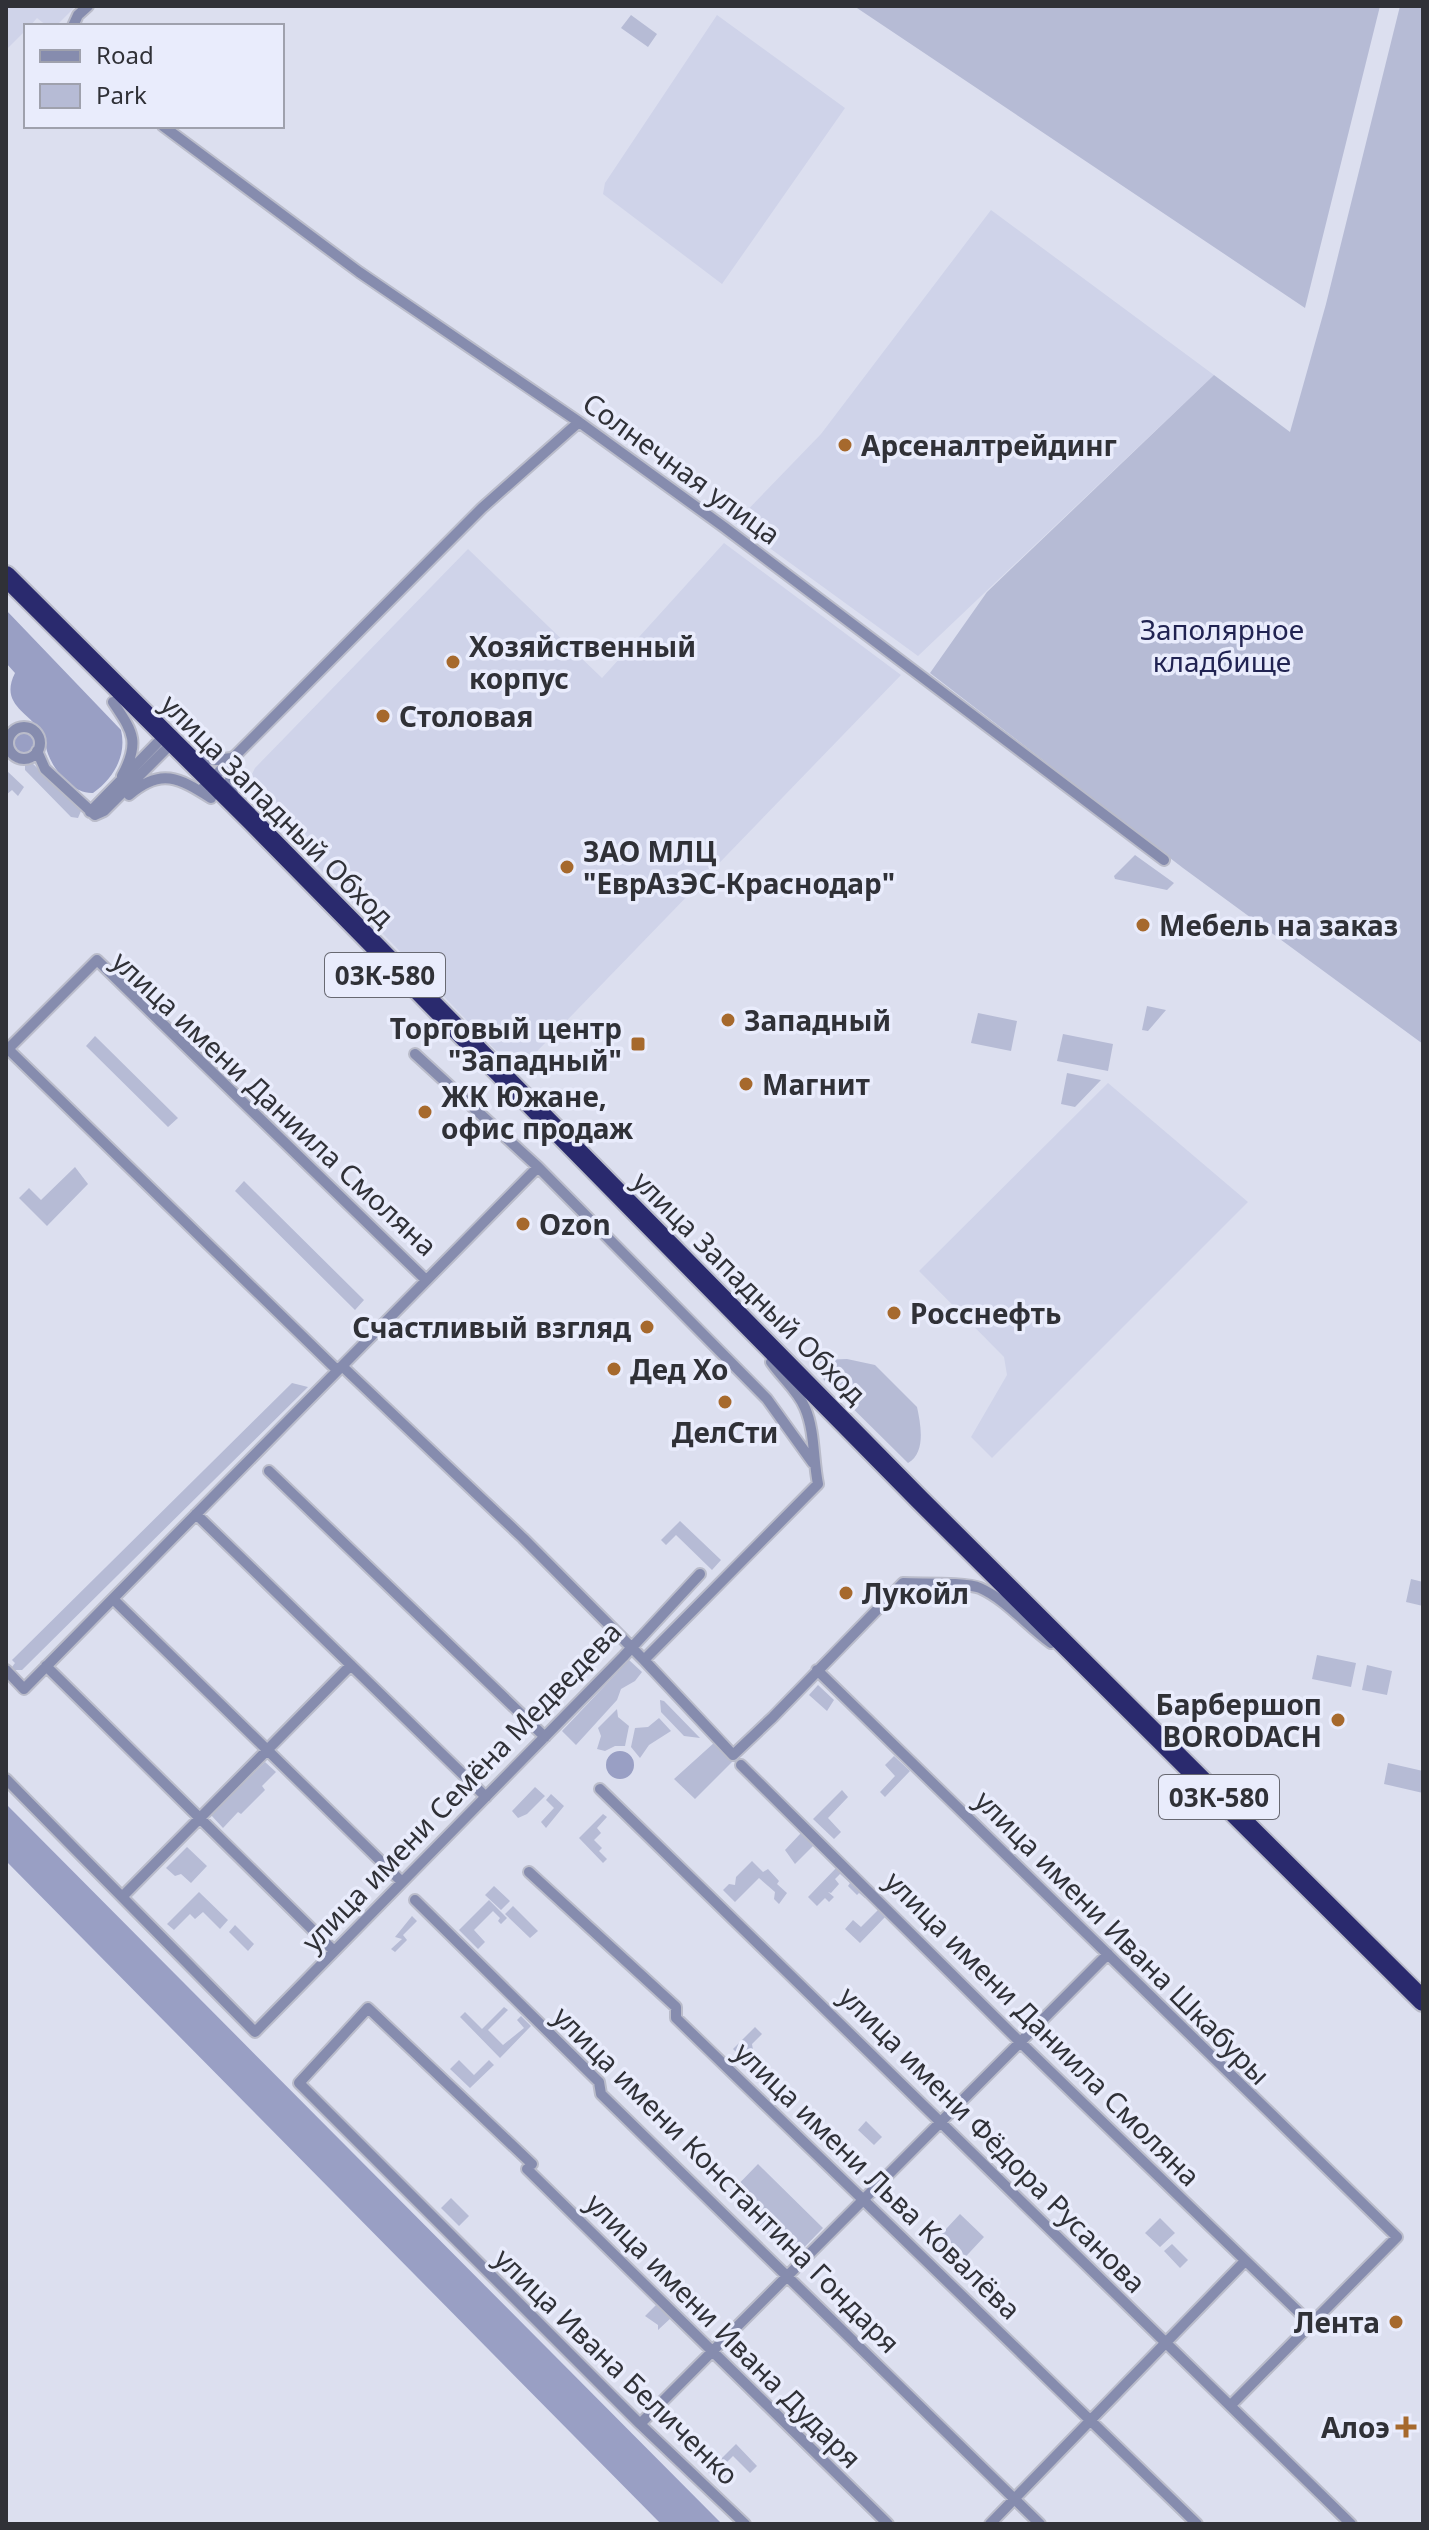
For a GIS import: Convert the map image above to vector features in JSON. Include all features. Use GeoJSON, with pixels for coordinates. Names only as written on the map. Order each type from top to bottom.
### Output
{"type":"FeatureCollection","features":[{"type":"Feature","properties":{"kind":"highway","name":"улица Западный Обход"},"geometry":{"type":"LineString","coordinates":[[6,576],[613,1206],[1423,2017]]}},
{"type":"Feature","properties":{"kind":"highway","name":"улица Западный Обход"},"geometry":{"type":"LineString","coordinates":[[6,594],[113,702],[168,746]]}},
{"type":"Feature","properties":{"kind":"highway","name":"улица Западный Обход"},"geometry":{"type":"LineString","coordinates":[[208,789],[239,808],[920,1500],[1423,2001]]}},
{"type":"Feature","properties":{"kind":"street"},"geometry":{"type":"LineString","coordinates":[[74,24],[88,6]]}},
{"type":"Feature","properties":{"kind":"street","name":"Солнечная улица"},"geometry":{"type":"LineString","coordinates":[[166,128],[359,272],[579,422],[724,527],[1164,860]]}},
{"type":"Feature","properties":{"kind":"street"},"geometry":{"type":"LineString","coordinates":[[37,751],[25,759],[15,756],[7,749],[12,733],[27,728],[38,736],[37,751],[45,769],[95,815],[116,806],[148,780],[159,778],[208,789],[233,757],[482,508],[579,422]]}},
{"type":"Feature","properties":{"kind":"street"},"geometry":{"type":"LineString","coordinates":[[113,702],[132,731],[131,757],[119,782]]}},
{"type":"Feature","properties":{"kind":"street"},"geometry":{"type":"LineString","coordinates":[[168,746],[206,760],[233,757]]}},
{"type":"Feature","properties":{"kind":"street"},"geometry":{"type":"LineString","coordinates":[[90,812],[119,782],[168,746]]}},
{"type":"Feature","properties":{"kind":"street"},"geometry":{"type":"LineString","coordinates":[[104,811],[168,746]]}},
{"type":"Feature","properties":{"kind":"street"},"geometry":{"type":"LineString","coordinates":[[233,757],[230,788],[239,808]]}},
{"type":"Feature","properties":{"kind":"street","name":"улица имени Даниила Смоляна"},"geometry":{"type":"LineString","coordinates":[[426,1280],[97,960],[8,1049],[340,1368],[523,1538],[628,1642],[631,1649],[733,1755],[817,1670]]}},
{"type":"Feature","properties":{"kind":"street"},"geometry":{"type":"LineString","coordinates":[[415,1054],[538,1167],[767,1399],[814,1464]]}},
{"type":"Feature","properties":{"kind":"street"},"geometry":{"type":"LineString","coordinates":[[6,1670],[24,1689],[538,1167]]}},
{"type":"Feature","properties":{"kind":"street"},"geometry":{"type":"LineString","coordinates":[[644,1660],[818,1484],[806,1410],[798,1394],[783,1380],[771,1362]]}},
{"type":"Feature","properties":{"kind":"street"},"geometry":{"type":"LineString","coordinates":[[269,1471],[545,1737]]}},
{"type":"Feature","properties":{"kind":"street"},"geometry":{"type":"LineString","coordinates":[[196,1514],[486,1797]]}},
{"type":"Feature","properties":{"kind":"street","name":"улица имени Семёна Медведева"},"geometry":{"type":"LineString","coordinates":[[122,1897],[255,2032],[631,1649],[700,1574]]}},
{"type":"Feature","properties":{"kind":"street"},"geometry":{"type":"LineString","coordinates":[[817,1670],[903,1583],[978,1586],[1051,1643]]}},
{"type":"Feature","properties":{"kind":"street"},"geometry":{"type":"LineString","coordinates":[[113,1599],[402,1882]]}},
{"type":"Feature","properties":{"kind":"street"},"geometry":{"type":"LineString","coordinates":[[6,1779],[122,1897],[351,1665]]}},
{"type":"Feature","properties":{"kind":"street"},"geometry":{"type":"LineString","coordinates":[[46,1666],[334,1951]]}},
{"type":"Feature","properties":{"kind":"street","name":"улица имени Ивана Шкабуры"},"geometry":{"type":"LineString","coordinates":[[817,1670],[1397,2237],[1311,2324]]}},
{"type":"Feature","properties":{"kind":"street","name":"улица имени Даниила Смоляна"},"geometry":{"type":"LineString","coordinates":[[741,1765],[1021,2043],[1311,2324]]}},
{"type":"Feature","properties":{"kind":"street","name":"улица имени Фёдора Русанова"},"geometry":{"type":"LineString","coordinates":[[600,1789],[1351,2524]]}},
{"type":"Feature","properties":{"kind":"street","name":"улица имени Льва Ковалёва"},"geometry":{"type":"LineString","coordinates":[[529,1872],[676,2007],[676,2018],[1197,2524]]}},
{"type":"Feature","properties":{"kind":"street","name":"улица имени Константина Гондаря"},"geometry":{"type":"LineString","coordinates":[[415,1900],[599,2082],[601,2094],[1040,2524]]}},
{"type":"Feature","properties":{"kind":"street"},"geometry":{"type":"LineString","coordinates":[[640,2424],[1108,1954]]}},
{"type":"Feature","properties":{"kind":"street","name":"улица имени Ивана Дударя"},"geometry":{"type":"LineString","coordinates":[[456,2242],[299,2083],[368,2008],[530,2167],[711,2353],[888,2524]]}},
{"type":"Feature","properties":{"kind":"street","name":"улица Ивана Беличенко"},"geometry":{"type":"LineString","coordinates":[[456,2242],[745,2524]]}},
{"type":"Feature","properties":{"kind":"street"},"geometry":{"type":"LineString","coordinates":[[990,2524],[1245,2261]]}},
{"type":"Feature","properties":{"kind":"street"},"geometry":{"type":"LineString","coordinates":[[1231,2405],[1311,2324]]}},
{"type":"Feature","properties":{"kind":"shaded area"},"geometry":{"type":"Polygon","coordinates":[[[6,6],[76,6],[58,24],[44,24],[37,18],[32,24],[24,24],[24,32],[6,50],[6,6]]]}},
{"type":"Feature","properties":{"kind":"shaded area"},"geometry":{"type":"Polygon","coordinates":[[[717,15],[845,108],[722,284],[603,194],[605,183],[717,15]]]}},
{"type":"Feature","properties":{"kind":"shaded area"},"geometry":{"type":"Polygon","coordinates":[[[991,210],[1214,375],[918,656],[735,523],[821,434],[991,210]]]}},
{"type":"Feature","properties":{"kind":"shaded area"},"geometry":{"type":"Polygon","coordinates":[[[724,543],[901,675],[517,1072],[255,802],[250,791],[250,778],[255,768],[468,549],[602,678],[724,543]]]}},
{"type":"Feature","properties":{"kind":"shaded area"},"geometry":{"type":"Polygon","coordinates":[[[6,610],[121,730],[122,748],[117,765],[93,793],[79,790],[60,775],[48,754],[40,730],[13,699],[11,683],[15,673],[6,663],[6,610]]]}},
{"type":"Feature","properties":{"kind":"shaded area"},"geometry":{"type":"Polygon","coordinates":[[[24,733],[31,736],[34,743],[31,750],[24,753],[17,750],[14,743],[17,736],[24,733]]]}},
{"type":"Feature","properties":{"kind":"shaded area"},"geometry":{"type":"Polygon","coordinates":[[[1108,1083],[1248,1202],[992,1458],[971,1437],[1007,1375],[1004,1357],[919,1271],[1108,1083]]]}},
{"type":"Feature","properties":{"kind":"shaded area"},"geometry":{"type":"Polygon","coordinates":[[[620,1751],[630,1755],[634,1765],[630,1775],[620,1779],[610,1775],[606,1765],[610,1755],[620,1751]]]}},
{"type":"Feature","properties":{"kind":"shaded area"},"geometry":{"type":"Polygon","coordinates":[[[6,1804],[722,2524],[661,2524],[6,1861],[6,1804]]]}},
{"type":"Feature","properties":{"kind":"green space"},"geometry":{"type":"Polygon","coordinates":[[[854,6],[1380,6],[1305,308],[854,6]]]}},
{"type":"Feature","properties":{"kind":"green space","name":"Заполярное кладбище"},"geometry":{"type":"Polygon","coordinates":[[[1400,6],[1423,6],[1423,1044],[1183,868],[930,673],[987,592],[1214,375],[1290,432],[1326,304],[1400,6]]]}},
{"type":"Feature","properties":{"kind":"green space"},"geometry":{"type":"Polygon","coordinates":[[[631,15],[657,34],[648,47],[621,28],[631,15]]]}},
{"type":"Feature","properties":{"kind":"green space"},"geometry":{"type":"Polygon","coordinates":[[[30,761],[79,808],[78,818],[71,817],[25,770],[25,764],[30,761]]]}},
{"type":"Feature","properties":{"kind":"green space"},"geometry":{"type":"Polygon","coordinates":[[[6,770],[24,787],[18,796],[12,790],[6,795],[6,770]]]}},
{"type":"Feature","properties":{"kind":"green space"},"geometry":{"type":"Polygon","coordinates":[[[1135,855],[1174,883],[1167,890],[1115,879],[1114,876],[1135,855]]]}},
{"type":"Feature","properties":{"kind":"green space"},"geometry":{"type":"Polygon","coordinates":[[[1147,1006],[1166,1010],[1148,1031],[1142,1030],[1147,1006]]]}},
{"type":"Feature","properties":{"kind":"green space"},"geometry":{"type":"Polygon","coordinates":[[[978,1013],[1017,1021],[1011,1051],[971,1043],[978,1013]]]}},
{"type":"Feature","properties":{"kind":"green space"},"geometry":{"type":"Polygon","coordinates":[[[1063,1034],[1113,1044],[1108,1071],[1057,1061],[1063,1034]]]}},
{"type":"Feature","properties":{"kind":"green space"},"geometry":{"type":"Polygon","coordinates":[[[95,1036],[178,1118],[168,1127],[86,1046],[95,1036]]]}},
{"type":"Feature","properties":{"kind":"green space"},"geometry":{"type":"Polygon","coordinates":[[[1067,1073],[1101,1080],[1075,1107],[1061,1104],[1067,1073]]]}},
{"type":"Feature","properties":{"kind":"green space"},"geometry":{"type":"Polygon","coordinates":[[[75,1167],[88,1184],[47,1226],[19,1198],[29,1188],[41,1200],[75,1167]]]}},
{"type":"Feature","properties":{"kind":"green space"},"geometry":{"type":"Polygon","coordinates":[[[244,1181],[364,1300],[355,1310],[235,1191],[244,1181]]]}},
{"type":"Feature","properties":{"kind":"green space"},"geometry":{"type":"Polygon","coordinates":[[[847,1359],[875,1365],[917,1407],[920,1446],[918,1453],[908,1463],[817,1373],[820,1360],[847,1359]]]}},
{"type":"Feature","properties":{"kind":"green space"},"geometry":{"type":"Polygon","coordinates":[[[292,1383],[308,1387],[22,1670],[14,1670],[12,1660],[292,1383]]]}},
{"type":"Feature","properties":{"kind":"green space"},"geometry":{"type":"Polygon","coordinates":[[[680,1521],[721,1560],[712,1570],[676,1535],[666,1545],[661,1540],[680,1521]]]}},
{"type":"Feature","properties":{"kind":"green space"},"geometry":{"type":"Polygon","coordinates":[[[1411,1579],[1423,1582],[1423,1606],[1406,1602],[1411,1579]]]}},
{"type":"Feature","properties":{"kind":"green space"},"geometry":{"type":"Polygon","coordinates":[[[1317,1655],[1356,1663],[1351,1687],[1312,1679],[1317,1655]]]}},
{"type":"Feature","properties":{"kind":"green space"},"geometry":{"type":"Polygon","coordinates":[[[629,1660],[642,1672],[635,1681],[621,1689],[617,1700],[576,1745],[562,1731],[629,1660]]]}},
{"type":"Feature","properties":{"kind":"green space"},"geometry":{"type":"Polygon","coordinates":[[[1367,1665],[1392,1671],[1387,1695],[1362,1690],[1367,1665]]]}},
{"type":"Feature","properties":{"kind":"green space"},"geometry":{"type":"Polygon","coordinates":[[[818,1685],[834,1700],[827,1711],[809,1695],[818,1685]]]}},
{"type":"Feature","properties":{"kind":"green space"},"geometry":{"type":"Polygon","coordinates":[[[660,1700],[700,1738],[684,1736],[661,1712],[660,1700]]]}},
{"type":"Feature","properties":{"kind":"green space"},"geometry":{"type":"Polygon","coordinates":[[[617,1709],[618,1717],[629,1726],[625,1746],[615,1746],[605,1751],[597,1749],[601,1736],[598,1728],[617,1709]]]}},
{"type":"Feature","properties":{"kind":"green space"},"geometry":{"type":"Polygon","coordinates":[[[659,1718],[671,1731],[649,1745],[640,1758],[631,1747],[635,1728],[648,1727],[659,1718]]]}},
{"type":"Feature","properties":{"kind":"green space"},"geometry":{"type":"Polygon","coordinates":[[[715,1742],[733,1761],[695,1799],[674,1779],[715,1742]]]}},
{"type":"Feature","properties":{"kind":"green space"},"geometry":{"type":"Polygon","coordinates":[[[894,1756],[910,1771],[885,1797],[880,1792],[895,1776],[885,1765],[894,1756]]]}},
{"type":"Feature","properties":{"kind":"green space"},"geometry":{"type":"Polygon","coordinates":[[[265,1762],[276,1772],[262,1786],[265,1790],[223,1828],[211,1815],[265,1762]]]}},
{"type":"Feature","properties":{"kind":"green space"},"geometry":{"type":"Polygon","coordinates":[[[1388,1763],[1423,1771],[1423,1793],[1384,1784],[1388,1763]]]}},
{"type":"Feature","properties":{"kind":"green space"},"geometry":{"type":"Polygon","coordinates":[[[535,1787],[545,1796],[527,1814],[518,1818],[512,1811],[535,1787]]]}},
{"type":"Feature","properties":{"kind":"green space"},"geometry":{"type":"Polygon","coordinates":[[[842,1790],[848,1797],[828,1818],[841,1832],[834,1839],[813,1819],[842,1790]]]}},
{"type":"Feature","properties":{"kind":"green space"},"geometry":{"type":"Polygon","coordinates":[[[551,1794],[564,1806],[546,1828],[541,1822],[554,1808],[546,1800],[551,1794]]]}},
{"type":"Feature","properties":{"kind":"green space"},"geometry":{"type":"Polygon","coordinates":[[[603,1814],[607,1817],[597,1828],[601,1833],[594,1840],[607,1859],[603,1863],[579,1838],[603,1814]]]}},
{"type":"Feature","properties":{"kind":"green space"},"geometry":{"type":"Polygon","coordinates":[[[801,1833],[814,1845],[795,1864],[785,1850],[801,1833]]]}},
{"type":"Feature","properties":{"kind":"green space"},"geometry":{"type":"Polygon","coordinates":[[[187,1847],[207,1866],[191,1883],[181,1874],[175,1876],[166,1868],[187,1847]]]}},
{"type":"Feature","properties":{"kind":"green space"},"geometry":{"type":"Polygon","coordinates":[[[752,1861],[763,1872],[768,1869],[787,1893],[779,1904],[774,1899],[775,1892],[759,1878],[735,1902],[723,1890],[729,1884],[735,1885],[736,1877],[752,1861]]]}},
{"type":"Feature","properties":{"kind":"green space"},"geometry":{"type":"Polygon","coordinates":[[[840,1864],[867,1896],[857,1895],[840,1874],[835,1879],[839,1884],[831,1893],[828,1892],[834,1897],[829,1902],[825,1898],[817,1906],[808,1897],[840,1864]]]}},
{"type":"Feature","properties":{"kind":"green space"},"geometry":{"type":"Polygon","coordinates":[[[494,1886],[510,1901],[501,1910],[485,1895],[494,1886]]]}},
{"type":"Feature","properties":{"kind":"green space"},"geometry":{"type":"Polygon","coordinates":[[[199,1892],[228,1920],[220,1929],[203,1912],[195,1919],[190,1914],[174,1930],[167,1924],[199,1892]]]}},
{"type":"Feature","properties":{"kind":"green space"},"geometry":{"type":"Polygon","coordinates":[[[489,1900],[507,1918],[501,1924],[493,1911],[474,1930],[485,1942],[478,1949],[459,1930],[489,1900]]]}},
{"type":"Feature","properties":{"kind":"green space"},"geometry":{"type":"Polygon","coordinates":[[[513,1906],[538,1931],[530,1938],[505,1914],[513,1906]]]}},
{"type":"Feature","properties":{"kind":"green space"},"geometry":{"type":"Polygon","coordinates":[[[880,1908],[887,1915],[860,1943],[845,1929],[853,1920],[861,1927],[880,1908]]]}},
{"type":"Feature","properties":{"kind":"green space"},"geometry":{"type":"Polygon","coordinates":[[[412,1916],[417,1921],[403,1935],[407,1940],[395,1952],[391,1949],[402,1939],[395,1937],[412,1916]]]}},
{"type":"Feature","properties":{"kind":"green space"},"geometry":{"type":"Polygon","coordinates":[[[235,1925],[254,1944],[248,1951],[229,1932],[235,1925]]]}},
{"type":"Feature","properties":{"kind":"green space"},"geometry":{"type":"Polygon","coordinates":[[[504,2007],[508,2010],[488,2030],[503,2045],[524,2028],[517,2020],[521,2016],[531,2026],[500,2058],[460,2017],[465,2012],[482,2029],[504,2007]]]}},
{"type":"Feature","properties":{"kind":"green space"},"geometry":{"type":"Polygon","coordinates":[[[755,2027],[762,2034],[752,2044],[748,2064],[733,2049],[755,2027]]]}},
{"type":"Feature","properties":{"kind":"green space"},"geometry":{"type":"Polygon","coordinates":[[[459,2060],[474,2075],[489,2060],[494,2065],[470,2088],[450,2069],[459,2060]]]}},
{"type":"Feature","properties":{"kind":"green space"},"geometry":{"type":"Polygon","coordinates":[[[866,2121],[882,2137],[874,2145],[858,2130],[866,2121]]]}},
{"type":"Feature","properties":{"kind":"green space"},"geometry":{"type":"Polygon","coordinates":[[[758,2164],[823,2228],[793,2259],[728,2195],[758,2164]]]}},
{"type":"Feature","properties":{"kind":"green space"},"geometry":{"type":"Polygon","coordinates":[[[451,2198],[469,2216],[459,2226],[441,2208],[451,2198]]]}},
{"type":"Feature","properties":{"kind":"green space"},"geometry":{"type":"Polygon","coordinates":[[[960,2214],[984,2237],[956,2267],[932,2244],[960,2214]]]}},
{"type":"Feature","properties":{"kind":"green space"},"geometry":{"type":"Polygon","coordinates":[[[1160,2218],[1175,2233],[1160,2247],[1145,2233],[1160,2218]]]}},
{"type":"Feature","properties":{"kind":"green space"},"geometry":{"type":"Polygon","coordinates":[[[1172,2244],[1188,2260],[1180,2268],[1164,2251],[1172,2244]]]}},
{"type":"Feature","properties":{"kind":"green space"},"geometry":{"type":"Polygon","coordinates":[[[658,2303],[672,2317],[658,2330],[658,2325],[645,2316],[658,2303]]]}},
{"type":"Feature","properties":{"kind":"green space"},"geometry":{"type":"Polygon","coordinates":[[[736,2444],[757,2466],[750,2473],[733,2456],[720,2469],[726,2476],[718,2483],[708,2472],[736,2444]]]}},
{"type":"Feature","properties":{"kind":"place","name":"Арсеналтрейдинг"},"geometry":{"type":"Point","coordinates":[845,445]}},
{"type":"Feature","properties":{"kind":"place","name":"Хозяйственный корпус"},"geometry":{"type":"Point","coordinates":[453,662]}},
{"type":"Feature","properties":{"kind":"place","name":"Столовая"},"geometry":{"type":"Point","coordinates":[383,716]}},
{"type":"Feature","properties":{"kind":"place","name":"ЗАО МЛЦ \"ЕврАзЭС-Краснодар\""},"geometry":{"type":"Point","coordinates":[567,867]}},
{"type":"Feature","properties":{"kind":"place","name":"Мебель на заказ"},"geometry":{"type":"Point","coordinates":[1143,925]}},
{"type":"Feature","properties":{"kind":"place","name":"Западный"},"geometry":{"type":"Point","coordinates":[728,1020]}},
{"type":"Feature","properties":{"kind":"place","name":"Торговый центр \"Западный\""},"geometry":{"type":"Point","coordinates":[638,1044]}},
{"type":"Feature","properties":{"kind":"place","name":"Магнит"},"geometry":{"type":"Point","coordinates":[746,1084]}},
{"type":"Feature","properties":{"kind":"place","name":"ЖК Южане, офис продаж"},"geometry":{"type":"Point","coordinates":[425,1112]}},
{"type":"Feature","properties":{"kind":"place","name":"Ozon"},"geometry":{"type":"Point","coordinates":[523,1224]}},
{"type":"Feature","properties":{"kind":"place","name":"Росснефть"},"geometry":{"type":"Point","coordinates":[894,1313]}},
{"type":"Feature","properties":{"kind":"place","name":"Счастливый взгляд"},"geometry":{"type":"Point","coordinates":[647,1327]}},
{"type":"Feature","properties":{"kind":"place","name":"Дед Хо"},"geometry":{"type":"Point","coordinates":[614,1369]}},
{"type":"Feature","properties":{"kind":"place","name":"ДелСти"},"geometry":{"type":"Point","coordinates":[725,1402]}},
{"type":"Feature","properties":{"kind":"place","name":"Лукойл"},"geometry":{"type":"Point","coordinates":[846,1593]}},
{"type":"Feature","properties":{"kind":"place","name":"Барбершоп BORODACH"},"geometry":{"type":"Point","coordinates":[1338,1720]}},
{"type":"Feature","properties":{"kind":"place","name":"Лента"},"geometry":{"type":"Point","coordinates":[1396,2322]}},
{"type":"Feature","properties":{"kind":"place","name":"Алоэ"},"geometry":{"type":"Point","coordinates":[1406,2427]}}]}
